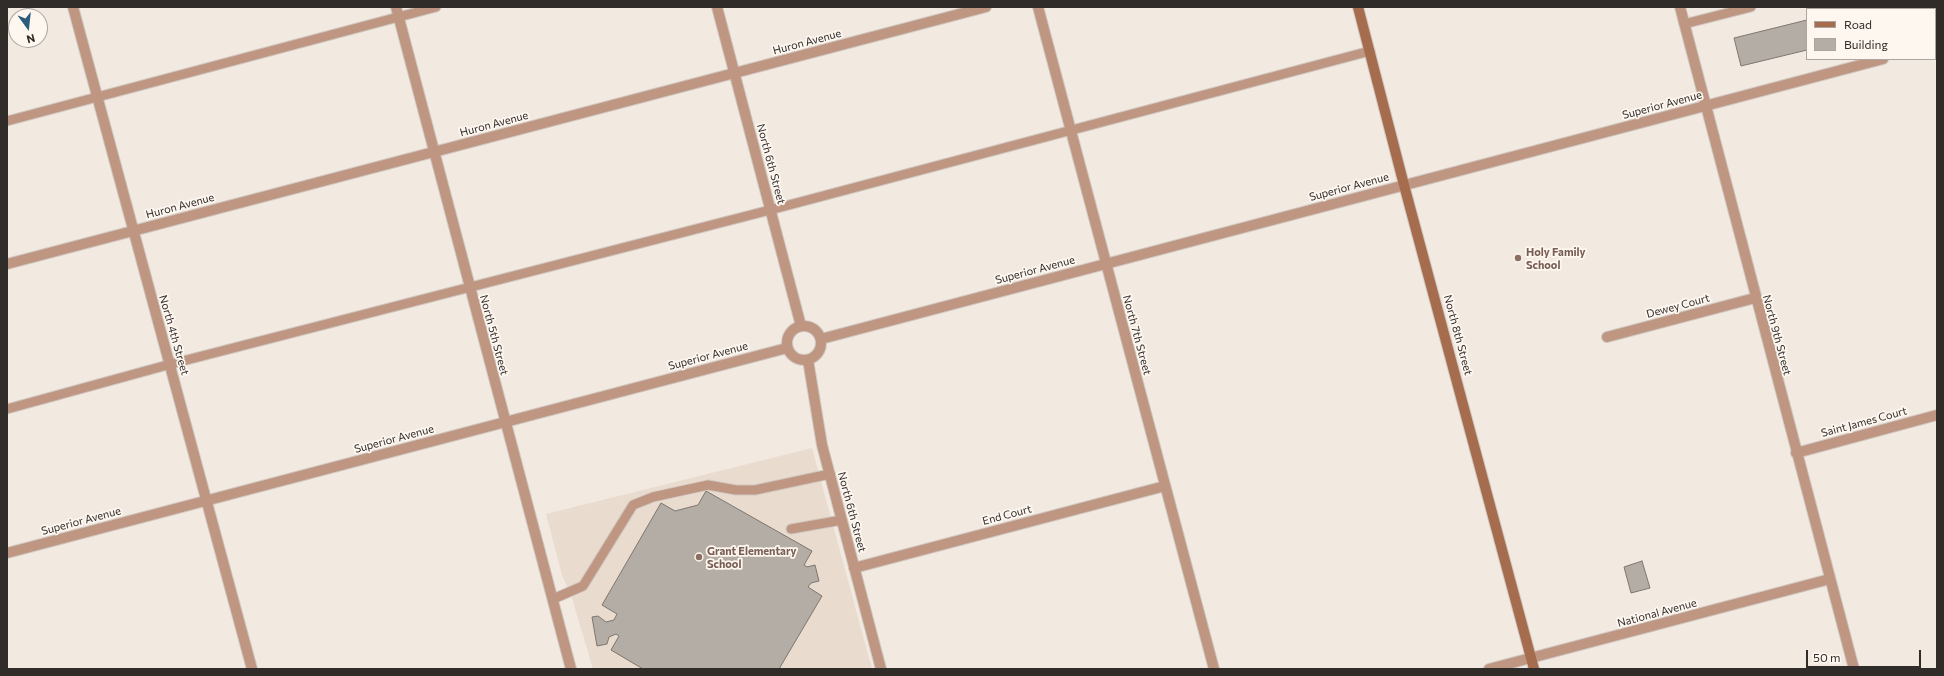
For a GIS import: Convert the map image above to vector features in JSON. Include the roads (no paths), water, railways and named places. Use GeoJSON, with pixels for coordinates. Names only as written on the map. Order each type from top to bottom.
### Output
{"type":"FeatureCollection","features":[{"type":"Feature","properties":{"kind":"main road","name":"North 8th Street"},"geometry":{"type":"LineString","coordinates":[[1358,7],[1404,185],[1534,669]]}},
{"type":"Feature","properties":{"kind":"street","name":"North 4th Street"},"geometry":{"type":"LineString","coordinates":[[73,7],[133,231],[171,364],[252,669]]}},
{"type":"Feature","properties":{"kind":"street","name":"North 6th Street"},"geometry":{"type":"LineString","coordinates":[[717,7],[801,326]]}},
{"type":"Feature","properties":{"kind":"street","name":"Huron Avenue"},"geometry":{"type":"LineString","coordinates":[[7,264],[986,7]]}},
{"type":"Feature","properties":{"kind":"street","name":"North 7th Street"},"geometry":{"type":"LineString","coordinates":[[1038,7],[1105,264],[1214,669]]}},
{"type":"Feature","properties":{"kind":"street","name":"North 9th Street"},"geometry":{"type":"LineString","coordinates":[[1680,7],[1755,298],[1854,669]]}},
{"type":"Feature","properties":{"kind":"street","name":"North 5th Street"},"geometry":{"type":"LineString","coordinates":[[397,12],[469,289],[571,669]]}},
{"type":"Feature","properties":{"kind":"street","name":"Superior Avenue"},"geometry":{"type":"LineString","coordinates":[[821,339],[1879,60]]}},
{"type":"Feature","properties":{"kind":"street","name":"Dewey Court"},"geometry":{"type":"LineString","coordinates":[[1607,337],[1755,298]]}},
{"type":"Feature","properties":{"kind":"street"},"geometry":{"type":"LineString","coordinates":[[801,326],[811,328],[819,334],[821,339],[820,350],[808,360],[803,360],[793,356],[788,348],[788,337],[796,328],[801,326]]}},
{"type":"Feature","properties":{"kind":"street","name":"Superior Avenue"},"geometry":{"type":"LineString","coordinates":[[7,553],[788,348]]}},
{"type":"Feature","properties":{"kind":"street","name":"North 6th Street"},"geometry":{"type":"LineString","coordinates":[[808,360],[822,445],[882,669]]}},
{"type":"Feature","properties":{"kind":"street","name":"Saint James Court"},"geometry":{"type":"LineString","coordinates":[[1796,453],[1937,415]]}},
{"type":"Feature","properties":{"kind":"street","name":"End Court"},"geometry":{"type":"LineString","coordinates":[[854,568],[1165,486]]}},
{"type":"Feature","properties":{"kind":"street","name":"National Avenue"},"geometry":{"type":"LineString","coordinates":[[1489,669],[1532,659],[1830,579]]}},
{"type":"Feature","properties":{"kind":"lane"},"geometry":{"type":"LineString","coordinates":[[7,121],[97,98],[397,12],[436,7]]}},
{"type":"Feature","properties":{"kind":"lane"},"geometry":{"type":"LineString","coordinates":[[1684,24],[1751,7]]}},
{"type":"Feature","properties":{"kind":"lane"},"geometry":{"type":"LineString","coordinates":[[7,409],[171,364],[469,289],[1370,51]]}},
{"type":"Feature","properties":{"kind":"lane"},"geometry":{"type":"LineString","coordinates":[[553,599],[583,586],[633,505],[653,497],[708,485],[736,490],[756,490],[830,474]]}},
{"type":"Feature","properties":{"kind":"lane"},"geometry":{"type":"LineString","coordinates":[[791,529],[842,520]]}},
{"type":"Feature","properties":{"kind":"place","name":"Holy Family School"},"geometry":{"type":"Point","coordinates":[1518,258]}},
{"type":"Feature","properties":{"kind":"place","name":"Grant Elementary School"},"geometry":{"type":"Point","coordinates":[699,557]}}]}
